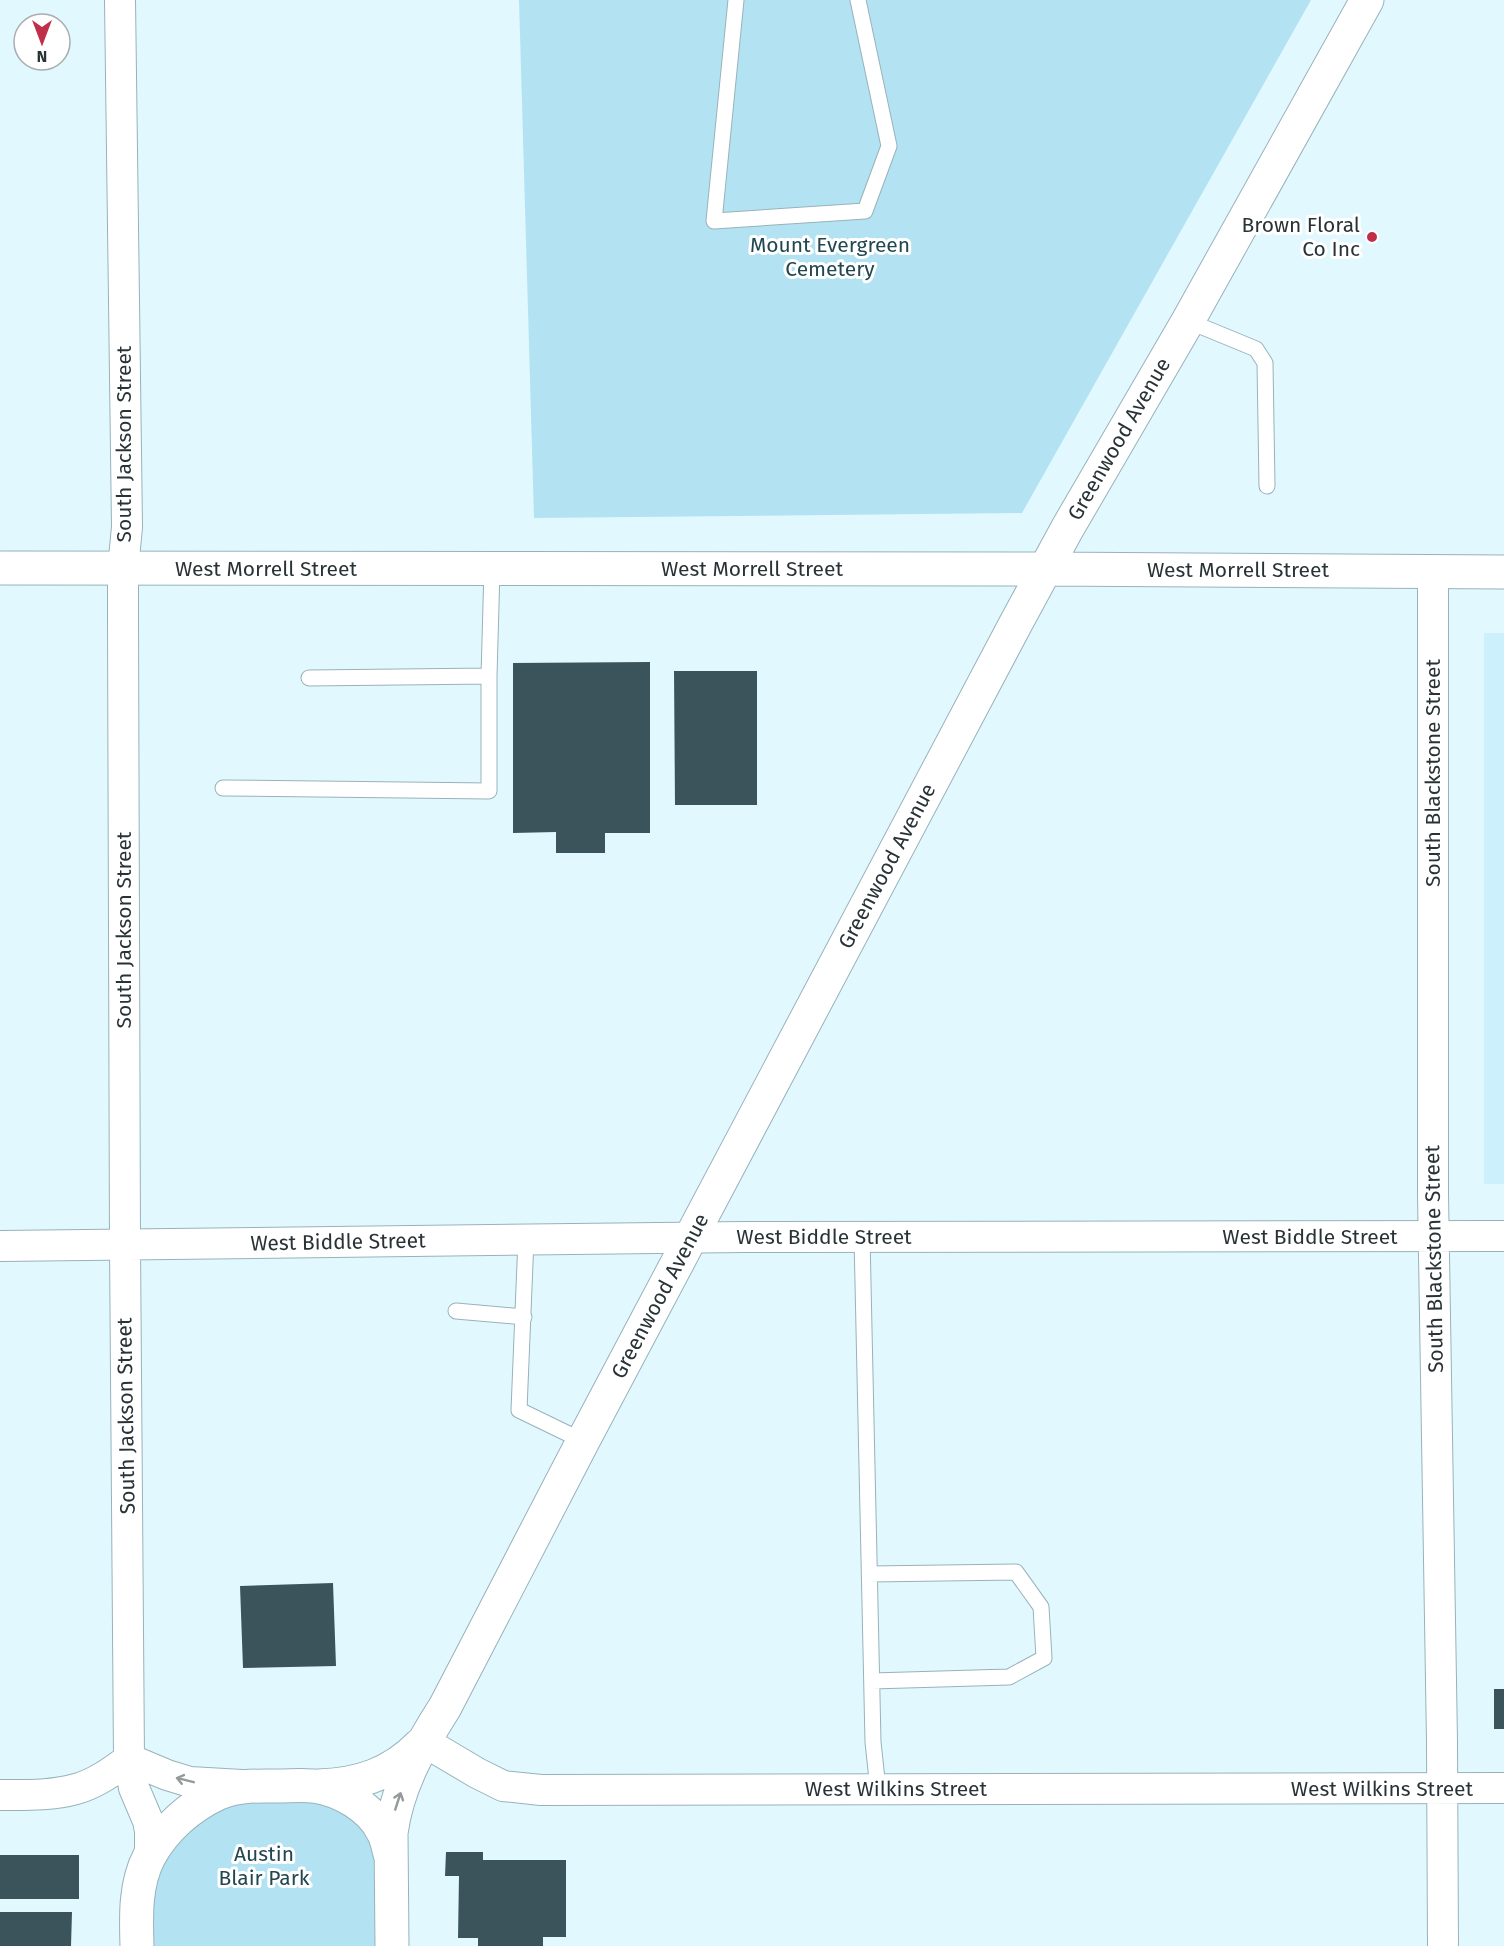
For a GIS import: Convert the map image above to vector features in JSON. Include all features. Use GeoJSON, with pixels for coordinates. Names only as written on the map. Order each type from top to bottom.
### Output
{"type":"FeatureCollection","features":[{"type":"Feature","properties":{"kind":"street","name":"South Jackson Street"},"geometry":{"type":"LineString","coordinates":[[120,0],[127,527],[123,569],[129,1759],[136,1794],[148,1821],[150,1856]]}},
{"type":"Feature","properties":{"kind":"street","name":"Greenwood Avenue"},"geometry":{"type":"LineString","coordinates":[[423,1741],[445,1707],[583,1441],[1067,529],[1188,321],[1368,0]]}},
{"type":"Feature","properties":{"kind":"street","name":"West Morrell Street"},"geometry":{"type":"LineString","coordinates":[[0,568],[1504,572]]}},
{"type":"Feature","properties":{"kind":"street","name":"South Blackstone Street"},"geometry":{"type":"LineString","coordinates":[[1433,572],[1434,1237],[1443,1788],[1443,1946]]}},
{"type":"Feature","properties":{"kind":"street","name":"West Biddle Street"},"geometry":{"type":"LineString","coordinates":[[0,1246],[691,1237],[1504,1236]]}},
{"type":"Feature","properties":{"kind":"street","name":"West Wilkins Street"},"geometry":{"type":"LineString","coordinates":[[423,1741],[492,1781],[503,1786],[518,1788],[1504,1788]]}},
{"type":"Feature","properties":{"kind":"street"},"geometry":{"type":"LineString","coordinates":[[0,1795],[45,1795],[78,1789],[100,1779],[129,1759],[190,1782],[313,1786],[349,1784],[375,1776],[407,1757],[423,1741]]}},
{"type":"Feature","properties":{"kind":"street"},"geometry":{"type":"LineString","coordinates":[[392,1946],[393,1816],[404,1782],[423,1741]]}},
{"type":"Feature","properties":{"kind":"street","name":"South Jackson Street"},"geometry":{"type":"LineString","coordinates":[[136,1946],[136,1908],[139,1887],[150,1856],[169,1828],[184,1815],[219,1793],[243,1785]]}},
{"type":"Feature","properties":{"kind":"street"},"geometry":{"type":"LineString","coordinates":[[313,1786],[345,1796],[373,1816],[383,1832],[391,1859]]}},
{"type":"Feature","properties":{"kind":"lane"},"geometry":{"type":"LineString","coordinates":[[736,0],[714,221],[865,211],[888,146],[858,0]]}},
{"type":"Feature","properties":{"kind":"lane"},"geometry":{"type":"LineString","coordinates":[[1188,321],[1256,349],[1265,363],[1268,486]]}},
{"type":"Feature","properties":{"kind":"lane"},"geometry":{"type":"LineString","coordinates":[[223,788],[489,791],[492,569]]}},
{"type":"Feature","properties":{"kind":"lane"},"geometry":{"type":"LineString","coordinates":[[309,678],[489,676]]}},
{"type":"Feature","properties":{"kind":"lane"},"geometry":{"type":"LineString","coordinates":[[861,1237],[873,1742],[878,1789]]}},
{"type":"Feature","properties":{"kind":"lane"},"geometry":{"type":"LineString","coordinates":[[526,1239],[519,1410],[583,1441]]}},
{"type":"Feature","properties":{"kind":"lane"},"geometry":{"type":"LineString","coordinates":[[456,1311],[524,1317]]}},
{"type":"Feature","properties":{"kind":"lane"},"geometry":{"type":"LineString","coordinates":[[870,1574],[1016,1572],[1041,1607],[1044,1658],[1009,1677],[872,1681]]}},
{"type":"Feature","properties":{"kind":"shaded area"},"geometry":{"type":"Polygon","coordinates":[[[1484,633],[1504,633],[1504,1184],[1484,1184],[1484,633]]]}},
{"type":"Feature","properties":{"kind":"green space","name":"Mount Evergreen Cemetery"},"geometry":{"type":"Polygon","coordinates":[[[519,0],[1311,0],[1022,513],[534,518],[519,0]]]}},
{"type":"Feature","properties":{"kind":"green space","name":"Austin Blair Park"},"geometry":{"type":"Polygon","coordinates":[[[243,1785],[373,1816],[392,1946],[137,1946],[143,1871],[243,1785]]]}},
{"type":"Feature","properties":{"kind":"building"},"geometry":{"type":"Polygon","coordinates":[[[650,662],[650,833],[605,833],[605,853],[556,853],[556,832],[513,833],[513,663],[650,662]]]}},
{"type":"Feature","properties":{"kind":"building"},"geometry":{"type":"Polygon","coordinates":[[[674,671],[757,671],[757,805],[675,805],[674,671]]]}},
{"type":"Feature","properties":{"kind":"building"},"geometry":{"type":"Polygon","coordinates":[[[333,1583],[336,1666],[243,1668],[240,1586],[333,1583]]]}},
{"type":"Feature","properties":{"kind":"building"},"geometry":{"type":"Polygon","coordinates":[[[1494,1689],[1504,1689],[1504,1729],[1494,1729],[1494,1689]]]}},
{"type":"Feature","properties":{"kind":"building"},"geometry":{"type":"Polygon","coordinates":[[[446,1852],[483,1852],[483,1860],[566,1860],[566,1937],[543,1937],[543,1946],[478,1946],[478,1938],[458,1938],[459,1876],[445,1876],[446,1852]]]}},
{"type":"Feature","properties":{"kind":"building"},"geometry":{"type":"Polygon","coordinates":[[[0,1855],[79,1855],[79,1899],[0,1899],[0,1855]]]}},
{"type":"Feature","properties":{"kind":"building"},"geometry":{"type":"Polygon","coordinates":[[[0,1912],[72,1912],[71,1946],[0,1946],[0,1912]]]}},
{"type":"Feature","properties":{"kind":"place","name":"Brown Floral Co Inc"},"geometry":{"type":"Point","coordinates":[1372,237]}}]}
